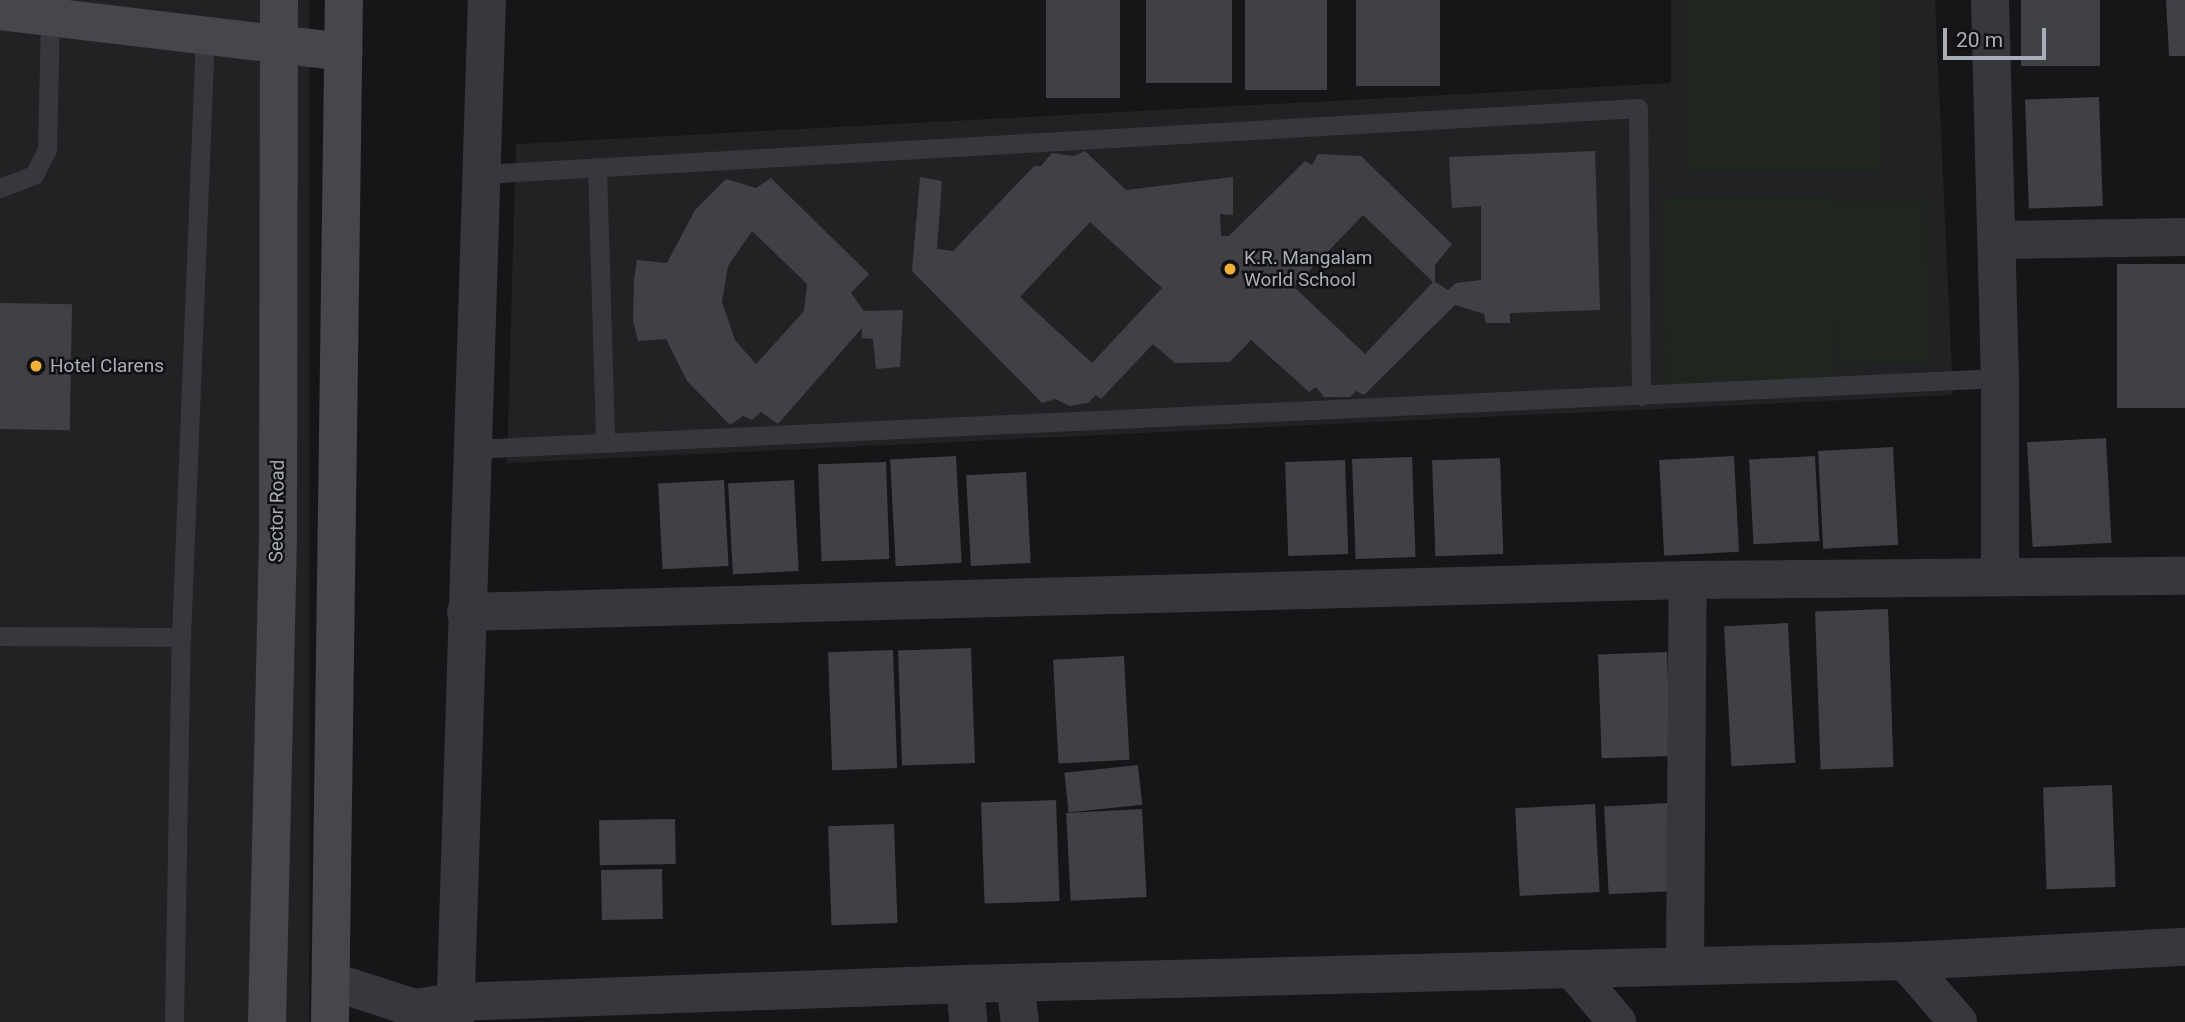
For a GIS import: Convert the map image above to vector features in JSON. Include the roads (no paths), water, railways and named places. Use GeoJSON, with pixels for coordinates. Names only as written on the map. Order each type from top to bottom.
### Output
{"type":"FeatureCollection","features":[{"type":"Feature","properties":{"kind":"main road","name":"Sector Road"},"geometry":{"type":"LineString","coordinates":[[267,1022],[278,532],[279,0]]}},
{"type":"Feature","properties":{"kind":"main road"},"geometry":{"type":"LineString","coordinates":[[330,1022],[344,0]]}},
{"type":"Feature","properties":{"kind":"main road"},"geometry":{"type":"LineString","coordinates":[[0,12],[345,52]]}},
{"type":"Feature","properties":{"kind":"street"},"geometry":{"type":"LineString","coordinates":[[455,1012],[487,0]]}},
{"type":"Feature","properties":{"kind":"street"},"geometry":{"type":"LineString","coordinates":[[1990,0],[2000,378],[2000,575]]}},
{"type":"Feature","properties":{"kind":"street"},"geometry":{"type":"LineString","coordinates":[[1997,240],[2185,237]]}},
{"type":"Feature","properties":{"kind":"street"},"geometry":{"type":"LineString","coordinates":[[466,612],[1688,580],[2000,575],[2185,576]]}},
{"type":"Feature","properties":{"kind":"street"},"geometry":{"type":"LineString","coordinates":[[1685,966],[1688,580]]}},
{"type":"Feature","properties":{"kind":"street"},"geometry":{"type":"LineString","coordinates":[[331,981],[409,1015],[1015,982],[1905,961],[2185,947]]}},
{"type":"Feature","properties":{"kind":"street"},"geometry":{"type":"LineString","coordinates":[[1905,961],[1958,1022]]}},
{"type":"Feature","properties":{"kind":"street"},"geometry":{"type":"LineString","coordinates":[[1572,969],[1617,1022]]}},
{"type":"Feature","properties":{"kind":"street"},"geometry":{"type":"LineString","coordinates":[[1015,982],[1020,1022]]}},
{"type":"Feature","properties":{"kind":"street"},"geometry":{"type":"LineString","coordinates":[[965,984],[968,1022]]}},
{"type":"Feature","properties":{"kind":"lane"},"geometry":{"type":"LineString","coordinates":[[0,188],[34,175],[47,150],[50,19]]}},
{"type":"Feature","properties":{"kind":"lane"},"geometry":{"type":"LineString","coordinates":[[174,1022],[181,637],[205,35]]}},
{"type":"Feature","properties":{"kind":"lane"},"geometry":{"type":"LineString","coordinates":[[481,174],[1638,108],[1642,396]]}},
{"type":"Feature","properties":{"kind":"lane"},"geometry":{"type":"LineString","coordinates":[[597,167],[605,443]]}},
{"type":"Feature","properties":{"kind":"lane"},"geometry":{"type":"LineString","coordinates":[[471,449],[2000,378]]}},
{"type":"Feature","properties":{"kind":"lane"},"geometry":{"type":"LineString","coordinates":[[0,636],[181,637]]}},
{"type":"Feature","properties":{"kind":"place","name":"K.R. Mangalam World School"},"geometry":{"type":"Point","coordinates":[1230,269]}},
{"type":"Feature","properties":{"kind":"place","name":"Hotel Clarens"},"geometry":{"type":"Point","coordinates":[36,366]}}]}
